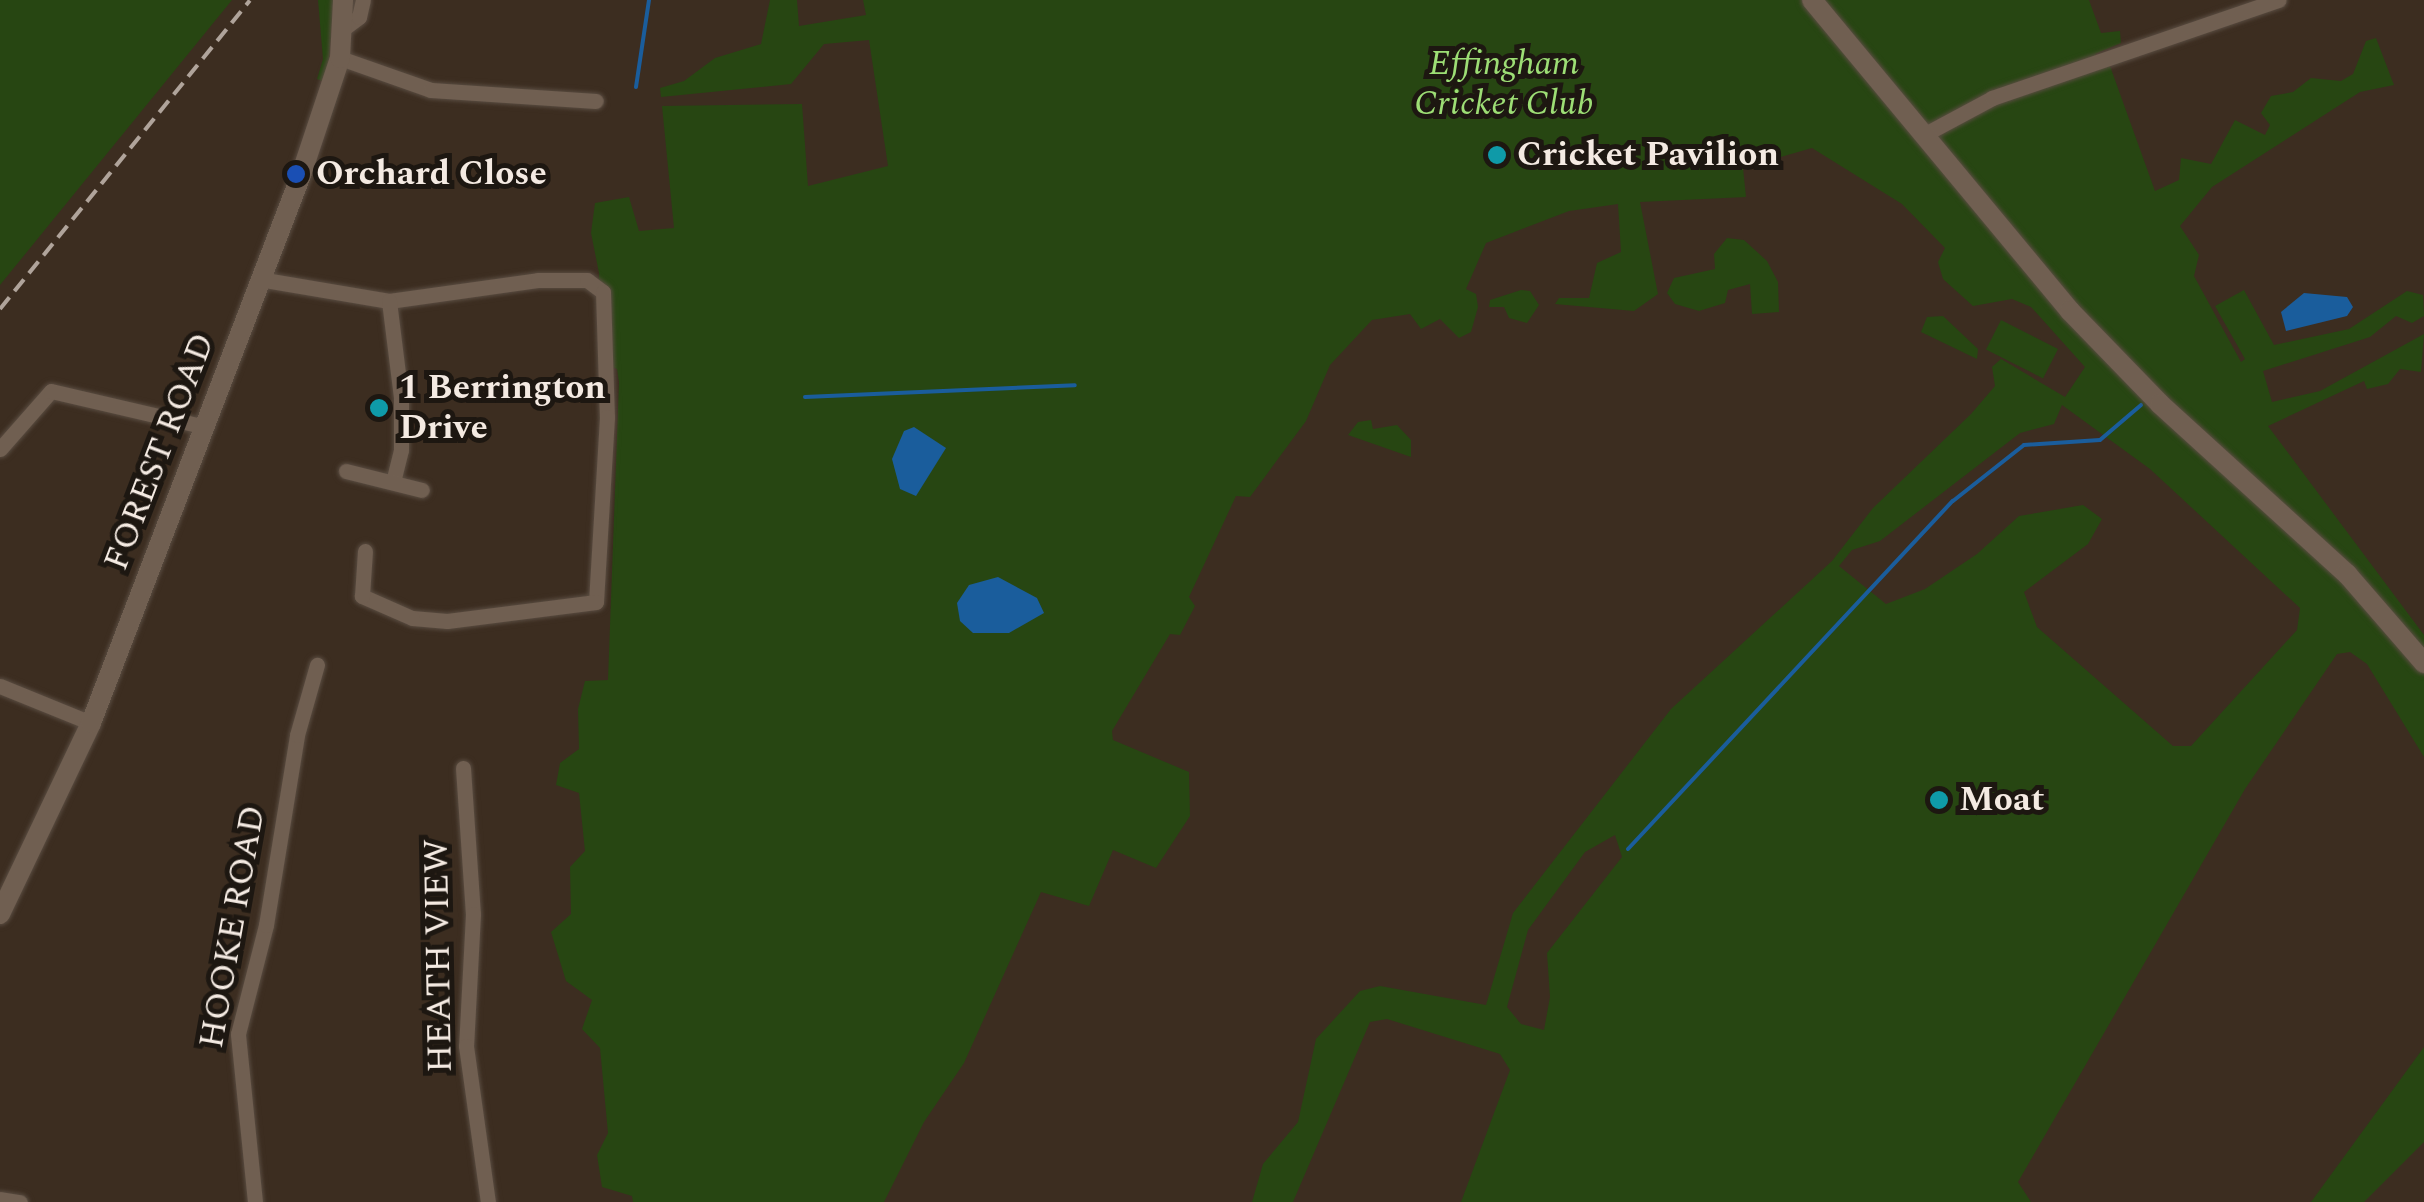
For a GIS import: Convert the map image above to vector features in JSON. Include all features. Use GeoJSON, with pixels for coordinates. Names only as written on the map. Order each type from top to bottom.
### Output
{"type":"FeatureCollection","features":[{"type":"Feature","properties":{"kind":"street","name":"FOREST ROAD"},"geometry":{"type":"LineString","coordinates":[[0,914],[91,723],[206,428],[340,58],[343,0]]}},
{"type":"Feature","properties":{"kind":"street"},"geometry":{"type":"LineString","coordinates":[[344,29],[359,17],[363,0]]}},
{"type":"Feature","properties":{"kind":"street"},"geometry":{"type":"LineString","coordinates":[[1812,0],[2111,356],[2326,553],[2424,663]]}},
{"type":"Feature","properties":{"kind":"street"},"geometry":{"type":"LineString","coordinates":[[1925,134],[1992,98],[2279,0]]}},
{"type":"Feature","properties":{"kind":"street"},"geometry":{"type":"LineString","coordinates":[[340,58],[430,90],[596,102]]}},
{"type":"Feature","properties":{"kind":"street"},"geometry":{"type":"LineString","coordinates":[[260,279],[389,301],[538,280],[588,280],[600,288],[607,416],[598,598],[589,607],[447,621],[412,618],[362,596],[365,551]]}},
{"type":"Feature","properties":{"kind":"street"},"geometry":{"type":"LineString","coordinates":[[389,301],[401,398],[401,450],[393,482]]}},
{"type":"Feature","properties":{"kind":"street"},"geometry":{"type":"LineString","coordinates":[[0,448],[51,391],[206,428]]}},
{"type":"Feature","properties":{"kind":"street"},"geometry":{"type":"LineString","coordinates":[[346,471],[422,490]]}},
{"type":"Feature","properties":{"kind":"street","name":"HOOKE ROAD"},"geometry":{"type":"LineString","coordinates":[[255,1202],[238,1034],[266,924],[297,735],[318,665]]}},
{"type":"Feature","properties":{"kind":"street"},"geometry":{"type":"LineString","coordinates":[[0,686],[91,723]]}},
{"type":"Feature","properties":{"kind":"street","name":"HEATH VIEW"},"geometry":{"type":"LineString","coordinates":[[463,768],[472,914],[466,1046],[488,1202]]}},
{"type":"Feature","properties":{"kind":"street"},"geometry":{"type":"LineString","coordinates":[[0,1198],[20,1202]]}},
{"type":"Feature","properties":{"kind":"green space"},"geometry":{"type":"Polygon","coordinates":[[[0,0],[232,0],[0,285],[0,0]]]}},
{"type":"Feature","properties":{"kind":"green space"},"geometry":{"type":"Polygon","coordinates":[[[318,0],[334,0],[327,83],[317,79],[323,59],[318,0]]]}},
{"type":"Feature","properties":{"kind":"green space","name":"Effingham Cricket Club"},"geometry":{"type":"Polygon","coordinates":[[[770,0],[797,0],[799,26],[866,15],[863,0],[2089,0],[2101,33],[2120,31],[2121,43],[2095,54],[2110,66],[2155,191],[2179,180],[2181,158],[2211,164],[2235,120],[2265,135],[2270,125],[2261,113],[2271,96],[2293,92],[2311,78],[2341,81],[2353,74],[2366,41],[2376,38],[2394,85],[2360,92],[2212,187],[2180,226],[2199,255],[2194,276],[2241,362],[2245,359],[2215,306],[2244,290],[2274,345],[2349,329],[2407,291],[2423,295],[2424,316],[2412,323],[2396,316],[2370,337],[2263,371],[2272,402],[2320,391],[2424,334],[2421,372],[2400,369],[2388,384],[2367,389],[2364,381],[2268,426],[2424,635],[2424,757],[2367,664],[2350,652],[2337,654],[2245,789],[2018,1182],[2031,1202],[1461,1202],[1510,1070],[1500,1054],[1387,1019],[1370,1022],[1293,1202],[1252,1202],[1263,1164],[1298,1122],[1316,1039],[1360,991],[1380,986],[1486,1005],[1513,913],[1671,709],[1832,561],[1873,508],[1971,414],[1995,386],[1992,367],[2001,359],[2065,397],[2085,367],[2031,307],[2012,299],[1973,306],[1943,279],[1938,262],[1945,248],[1902,204],[1812,148],[1743,168],[1746,197],[1640,202],[1658,294],[1634,311],[1555,304],[1559,298],[1589,298],[1597,263],[1621,252],[1618,204],[1569,211],[1486,243],[1466,289],[1476,294],[1478,307],[1471,332],[1459,338],[1440,319],[1421,329],[1410,314],[1372,320],[1330,365],[1306,421],[1250,497],[1236,496],[1189,597],[1195,606],[1180,635],[1170,634],[1112,731],[1113,740],[1189,772],[1190,816],[1156,868],[1113,850],[1089,906],[1041,892],[964,1063],[924,1122],[884,1202],[633,1202],[632,1196],[602,1187],[597,1155],[608,1133],[600,1048],[582,1029],[592,1000],[566,981],[551,932],[571,914],[570,867],[585,851],[579,793],[556,785],[560,763],[579,749],[578,709],[585,681],[608,680],[619,382],[617,369],[598,361],[599,273],[591,233],[595,203],[629,197],[639,231],[674,228],[662,106],[802,104],[808,186],[888,166],[869,40],[824,44],[791,84],[661,97],[660,88],[684,81],[715,58],[761,44],[770,0]],[[2062,405],[2054,424],[2020,433],[1880,541],[1852,550],[1839,566],[1886,604],[1925,589],[1977,554],[2019,516],[2083,505],[2102,519],[2088,544],[2024,592],[2037,627],[2173,746],[2191,746],[2297,630],[2300,608],[2150,469],[2062,405]],[[1615,835],[1585,852],[1528,930],[1507,1007],[1521,1024],[1544,1030],[1550,997],[1547,953],[1622,857],[1615,835]]]}},
{"type":"Feature","properties":{"kind":"green space"},"geometry":{"type":"Polygon","coordinates":[[[1727,238],[1744,240],[1767,261],[1778,282],[1779,312],[1752,314],[1750,284],[1728,290],[1725,303],[1699,311],[1675,304],[1667,293],[1674,278],[1715,269],[1714,254],[1727,238]]]}},
{"type":"Feature","properties":{"kind":"green space"},"geometry":{"type":"Polygon","coordinates":[[[1530,291],[1539,305],[1527,323],[1509,318],[1504,307],[1489,307],[1490,300],[1530,291]]]}},
{"type":"Feature","properties":{"kind":"green space"},"geometry":{"type":"Polygon","coordinates":[[[1943,316],[1978,349],[1977,359],[1921,332],[1927,317],[1943,316]]]}},
{"type":"Feature","properties":{"kind":"green space"},"geometry":{"type":"Polygon","coordinates":[[[2001,320],[2058,349],[2043,378],[1986,349],[2001,320]]]}},
{"type":"Feature","properties":{"kind":"green space"},"geometry":{"type":"Polygon","coordinates":[[[1371,420],[1373,429],[1397,425],[1411,440],[1411,457],[1348,435],[1358,422],[1371,420]]]}},
{"type":"Feature","properties":{"kind":"green space"},"geometry":{"type":"Polygon","coordinates":[[[2424,1047],[2424,1142],[2364,1202],[2311,1202],[2424,1047]]]}},
{"type":"Feature","properties":{"kind":"water"},"geometry":{"type":"Polygon","coordinates":[[[2304,293],[2347,297],[2353,307],[2347,316],[2286,331],[2281,312],[2304,293]]]}},
{"type":"Feature","properties":{"kind":"water"},"geometry":{"type":"Polygon","coordinates":[[[914,427],[946,448],[916,496],[900,489],[892,459],[904,431],[914,427]]]}},
{"type":"Feature","properties":{"kind":"water"},"geometry":{"type":"Polygon","coordinates":[[[998,577],[1037,598],[1044,613],[1009,633],[973,633],[960,621],[957,603],[969,585],[998,577]]]}},
{"type":"Feature","properties":{"kind":"waterway"},"geometry":{"type":"LineString","coordinates":[[636,87],[649,0]]}},
{"type":"Feature","properties":{"kind":"waterway"},"geometry":{"type":"LineString","coordinates":[[805,397],[1075,385]]}},
{"type":"Feature","properties":{"kind":"waterway"},"geometry":{"type":"LineString","coordinates":[[1628,849],[1953,501],[2024,445],[2100,440],[2141,405]]}},
{"type":"Feature","properties":{"kind":"railway"},"geometry":{"type":"LineString","coordinates":[[0,309],[250,0]]}},
{"type":"Feature","properties":{"kind":"place","name":"Cricket Pavilion"},"geometry":{"type":"Point","coordinates":[1497,155]}},
{"type":"Feature","properties":{"kind":"place","name":"Orchard Close"},"geometry":{"type":"Point","coordinates":[296,174]}},
{"type":"Feature","properties":{"kind":"place","name":"1 Berrington Drive"},"geometry":{"type":"Point","coordinates":[379,408]}},
{"type":"Feature","properties":{"kind":"place","name":"Moat"},"geometry":{"type":"Point","coordinates":[1939,800]}}]}
